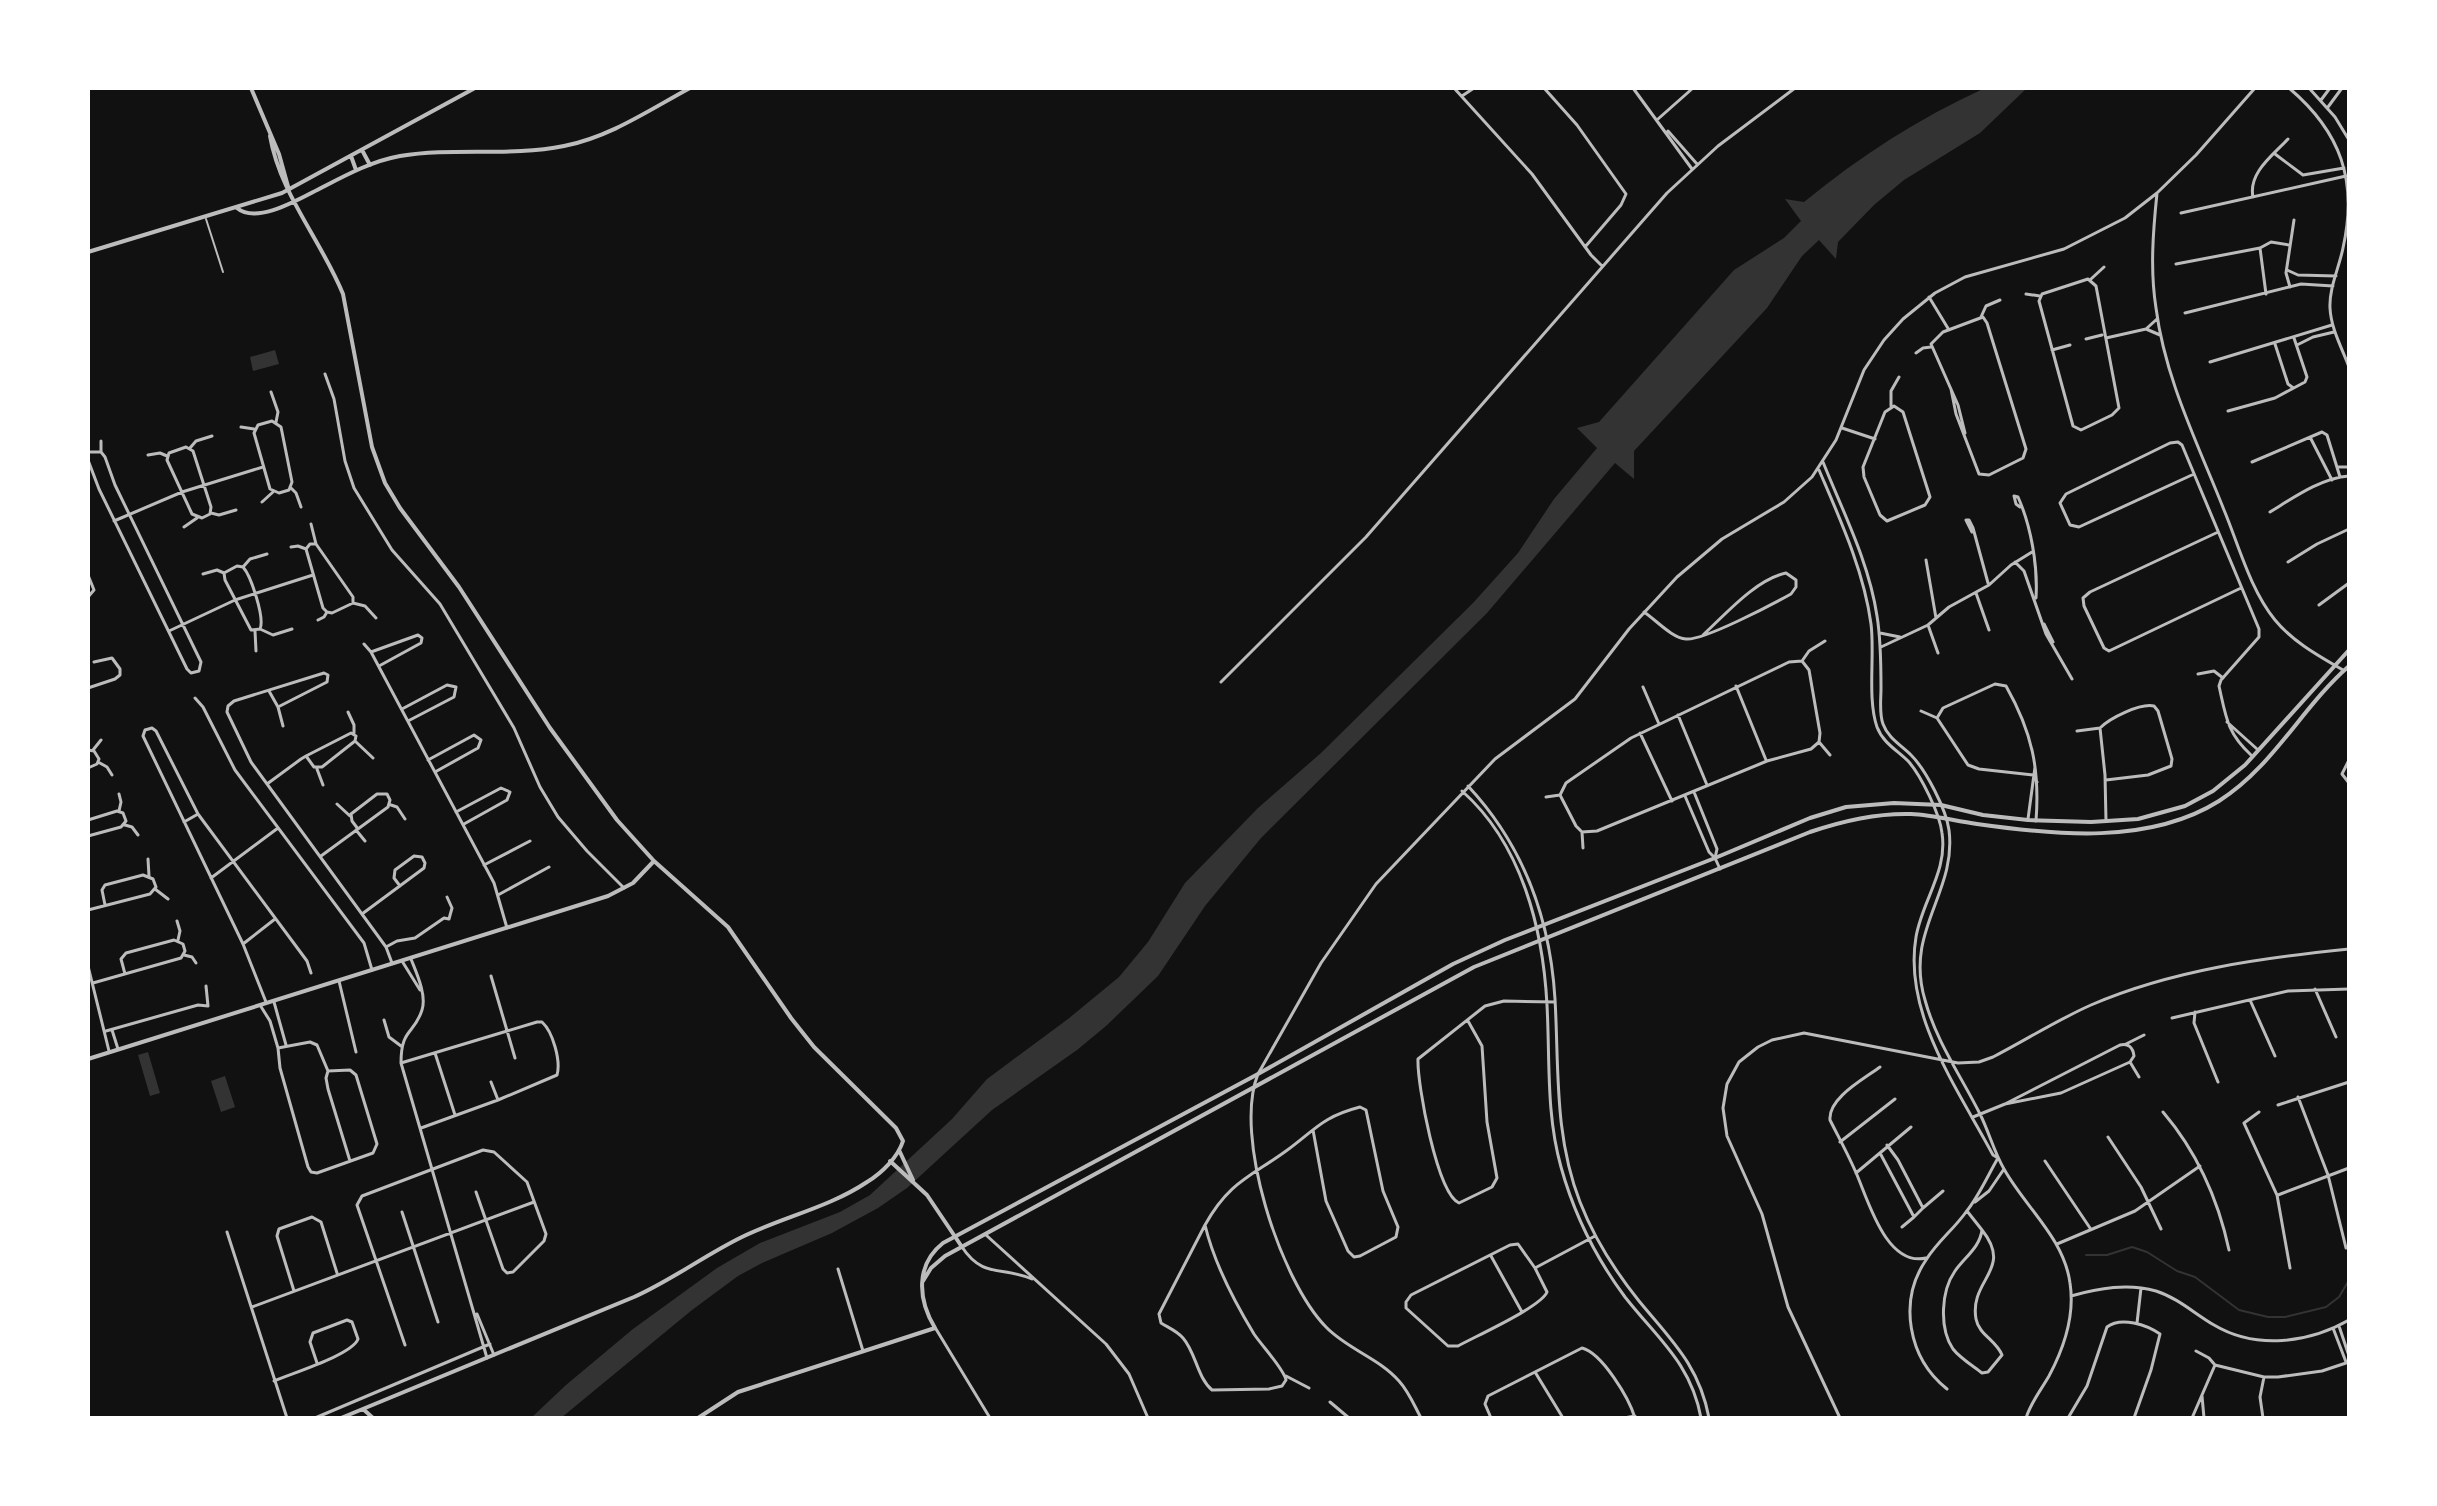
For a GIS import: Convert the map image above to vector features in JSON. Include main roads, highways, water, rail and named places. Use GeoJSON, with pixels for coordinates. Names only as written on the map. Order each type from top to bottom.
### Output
{"type":"FeatureCollection","features":[{"type":"Feature","properties":{"kind":"waterway"},"geometry":{"type":"LineString","coordinates":[[2086,1255],[2107,1255],[2132,1247],[2147,1252],[2177,1271],[2195,1277],[2239,1310],[2268,1317],[2285,1317],[2326,1307],[2339,1297],[2349,1280]]}}]}
